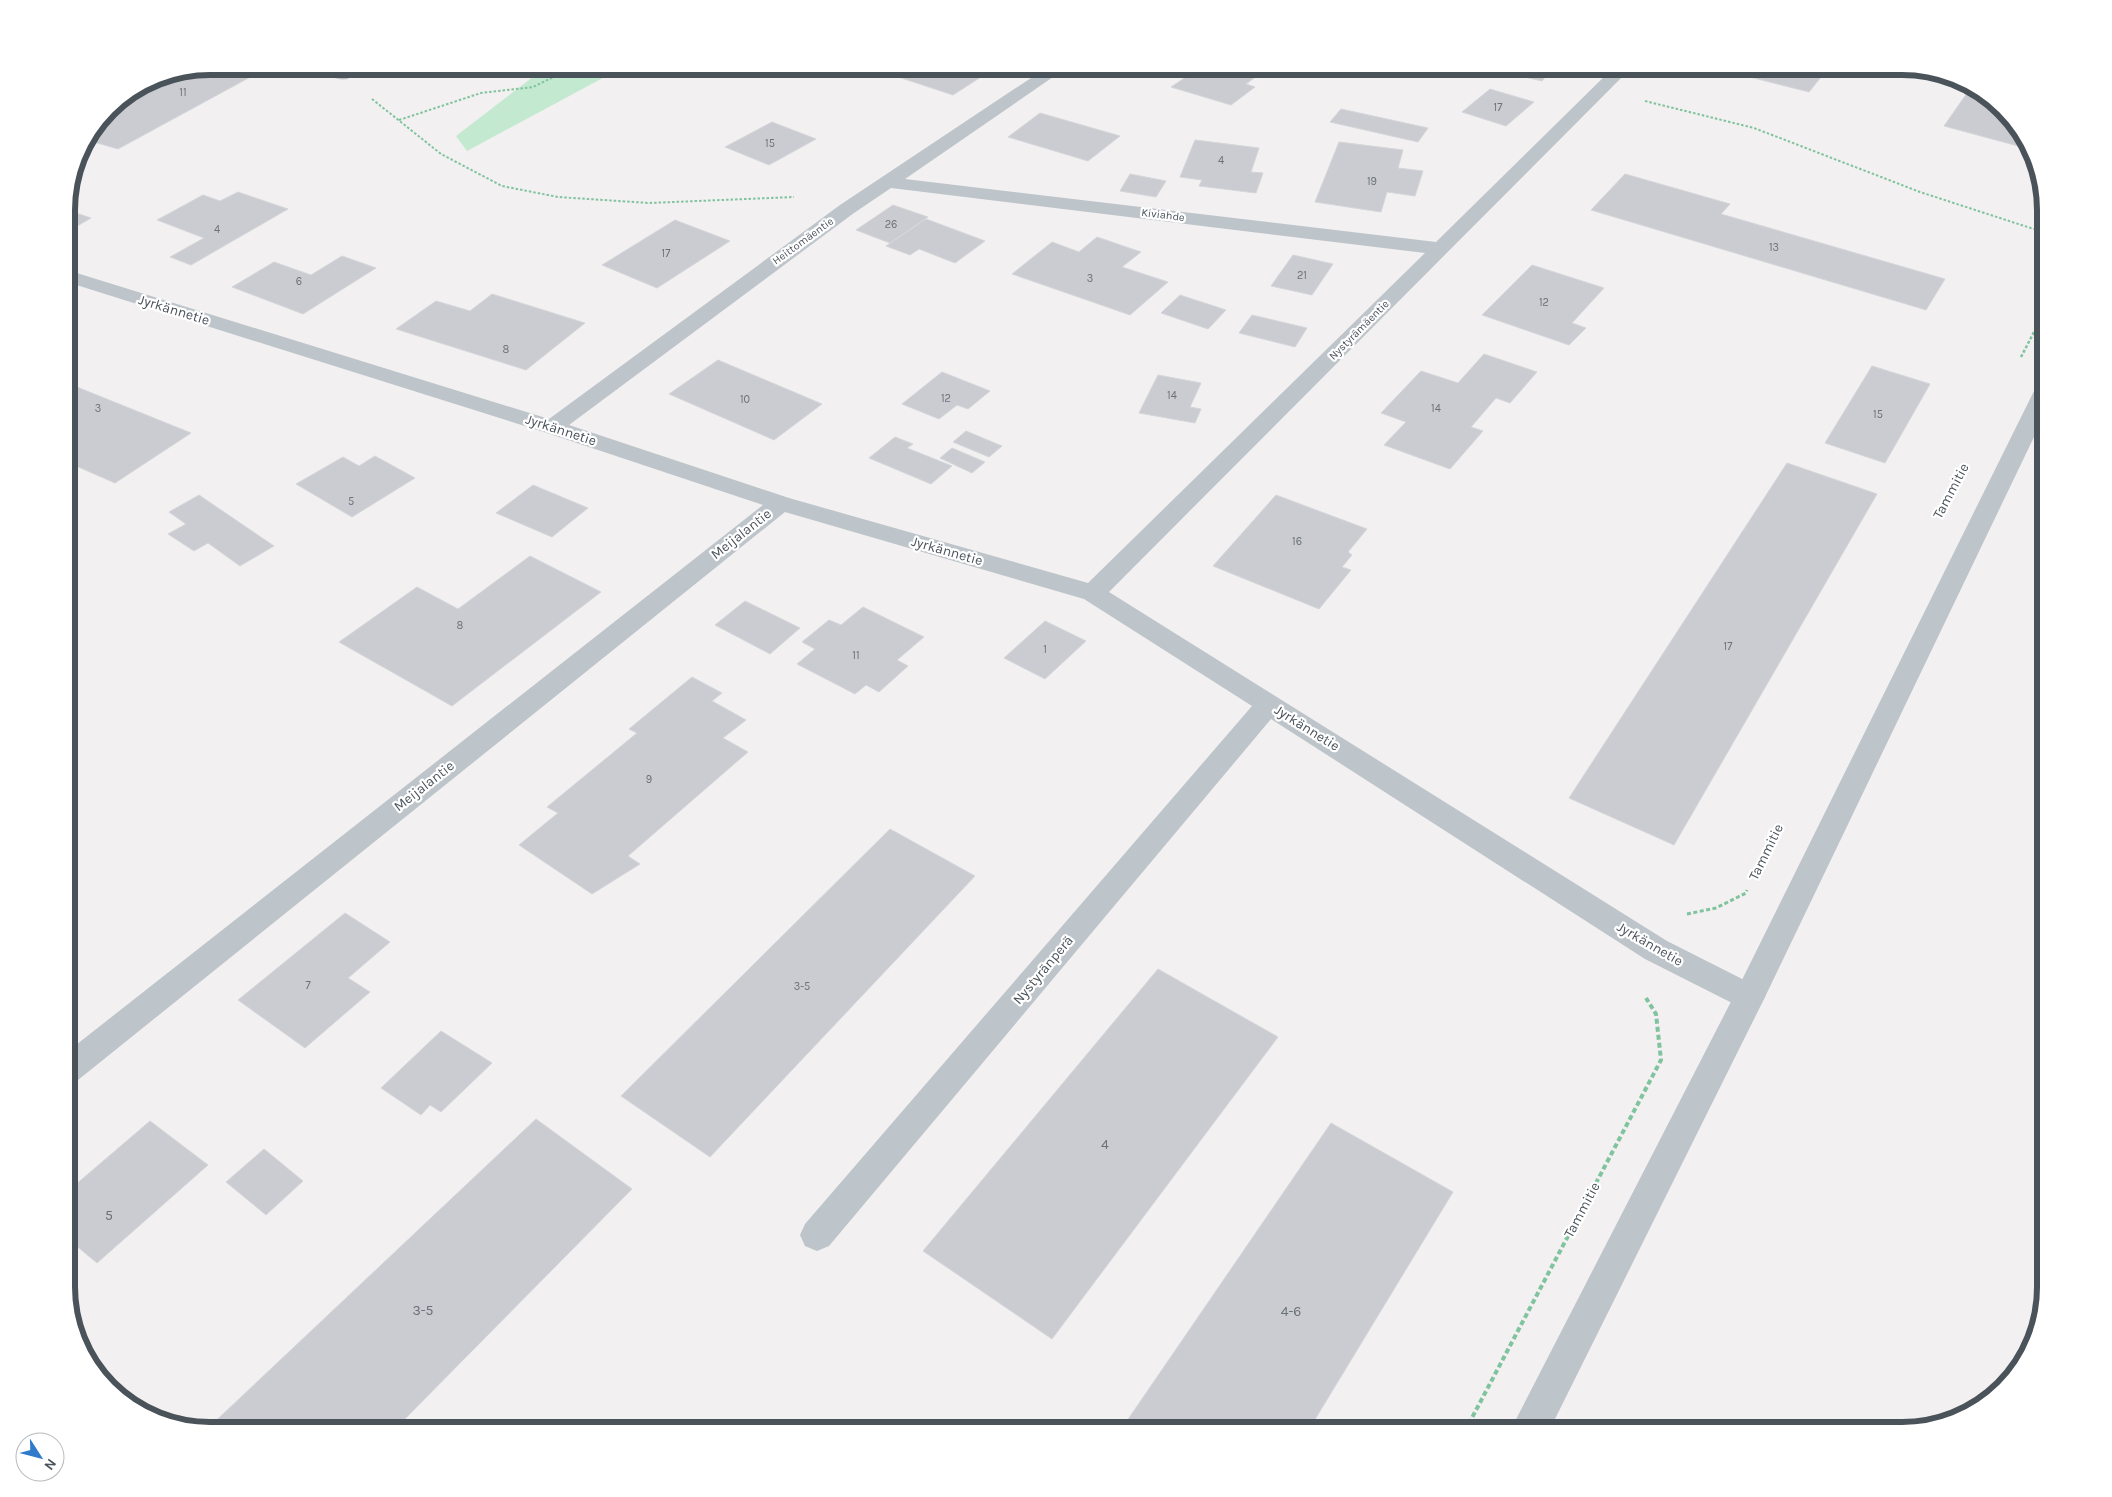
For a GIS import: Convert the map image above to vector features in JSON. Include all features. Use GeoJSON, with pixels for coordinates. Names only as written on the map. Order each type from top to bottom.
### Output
{"type":"FeatureCollection","features":[{"type":"Feature","properties":{"kind":"street","name":"Heittomäentie"},"geometry":{"type":"LineString","coordinates":[[552,426],[846,209],[1046,75]]}},
{"type":"Feature","properties":{"kind":"street","name":"Nystyrämäentie"},"geometry":{"type":"LineString","coordinates":[[1093,592],[1616,75]]}},
{"type":"Feature","properties":{"kind":"street","name":"Kiviahde"},"geometry":{"type":"LineString","coordinates":[[886,182],[1441,248]]}},
{"type":"Feature","properties":{"kind":"street","name":"Jyrkännetie"},"geometry":{"type":"LineString","coordinates":[[75,279],[552,426],[781,503],[1093,592],[1656,950],[1749,997]]}},
{"type":"Feature","properties":{"kind":"street"},"geometry":{"type":"LineString","coordinates":[[1534,1422],[1749,997],[2037,407]]}},
{"type":"Feature","properties":{"kind":"street","name":"Meijalantie"},"geometry":{"type":"LineString","coordinates":[[75,1063],[781,503]]}},
{"type":"Feature","properties":{"kind":"street","name":"Nystyränperä"},"geometry":{"type":"LineString","coordinates":[[817,1235],[1269,704]]}},
{"type":"Feature","properties":{"kind":"path"},"geometry":{"type":"LineString","coordinates":[[342,75],[441,154],[502,186],[558,197],[649,203],[791,196],[823,201],[846,209]]}},
{"type":"Feature","properties":{"kind":"path"},"geometry":{"type":"LineString","coordinates":[[398,120],[481,93],[533,87],[558,75]]}},
{"type":"Feature","properties":{"kind":"path"},"geometry":{"type":"LineString","coordinates":[[1601,90],[1754,128],[1920,192],[2037,230]]}},
{"type":"Feature","properties":{"kind":"path"},"geometry":{"type":"LineString","coordinates":[[2018,362],[2037,326]]}},
{"type":"Feature","properties":{"kind":"path","name":"Tammitie"},"geometry":{"type":"LineString","coordinates":[[1470,1422],[1661,1060],[1656,1014],[1635,977],[1683,915],[1716,908],[1746,893],[1750,884]]}},
{"type":"Feature","properties":{"kind":"green space"},"geometry":{"type":"Polygon","coordinates":[[[535,75],[608,75],[467,151],[456,136],[535,75]]]}},
{"type":"Feature","properties":{"kind":"building"},"geometry":{"type":"Polygon","coordinates":[[[254,75],[118,149],[93,142],[114,114],[140,94],[166,82],[192,76],[254,75]]]}},
{"type":"Feature","properties":{"kind":"building"},"geometry":{"type":"Polygon","coordinates":[[[892,75],[984,75],[953,95],[892,75]]]}},
{"type":"Feature","properties":{"kind":"building"},"geometry":{"type":"Polygon","coordinates":[[[1189,75],[1258,75],[1246,84],[1255,87],[1231,105],[1171,87],[1189,75]]]}},
{"type":"Feature","properties":{"kind":"building"},"geometry":{"type":"Polygon","coordinates":[[[1516,75],[1547,75],[1542,81],[1516,75]]]}},
{"type":"Feature","properties":{"kind":"building"},"geometry":{"type":"Polygon","coordinates":[[[1742,75],[1823,75],[1809,92],[1742,75]]]}},
{"type":"Feature","properties":{"kind":"building"},"geometry":{"type":"Polygon","coordinates":[[[1490,89],[1534,102],[1506,126],[1462,112],[1490,89]]]}},
{"type":"Feature","properties":{"kind":"building"},"geometry":{"type":"Polygon","coordinates":[[[1968,92],[1991,108],[2004,121],[2020,143],[2018,146],[1944,126],[1968,92]]]}},
{"type":"Feature","properties":{"kind":"building"},"geometry":{"type":"Polygon","coordinates":[[[1341,109],[1428,128],[1418,142],[1330,122],[1341,109]]]}},
{"type":"Feature","properties":{"kind":"building"},"geometry":{"type":"Polygon","coordinates":[[[1040,113],[1120,136],[1088,161],[1008,137],[1040,113]]]}},
{"type":"Feature","properties":{"kind":"building"},"geometry":{"type":"Polygon","coordinates":[[[772,122],[816,139],[769,165],[725,147],[772,122]]]}},
{"type":"Feature","properties":{"kind":"building"},"geometry":{"type":"Polygon","coordinates":[[[1195,140],[1259,148],[1251,172],[1263,173],[1256,193],[1199,186],[1202,180],[1180,177],[1195,140]]]}},
{"type":"Feature","properties":{"kind":"building"},"geometry":{"type":"Polygon","coordinates":[[[1339,142],[1403,150],[1398,168],[1423,171],[1415,196],[1387,192],[1381,212],[1315,202],[1339,142]]]}},
{"type":"Feature","properties":{"kind":"building"},"geometry":{"type":"Polygon","coordinates":[[[1130,174],[1166,181],[1156,197],[1120,191],[1130,174]]]}},
{"type":"Feature","properties":{"kind":"building"},"geometry":{"type":"Polygon","coordinates":[[[1625,174],[1730,204],[1721,214],[1945,279],[1926,310],[1591,210],[1625,174]]]}},
{"type":"Feature","properties":{"kind":"building"},"geometry":{"type":"Polygon","coordinates":[[[238,192],[288,209],[191,265],[170,257],[204,238],[157,220],[203,195],[220,201],[238,192]]]}},
{"type":"Feature","properties":{"kind":"building"},"geometry":{"type":"Polygon","coordinates":[[[893,205],[928,217],[890,243],[856,230],[893,205]]]}},
{"type":"Feature","properties":{"kind":"building"},"geometry":{"type":"Polygon","coordinates":[[[75,213],[91,218],[75,227],[75,213]]]}},
{"type":"Feature","properties":{"kind":"building"},"geometry":{"type":"Polygon","coordinates":[[[926,219],[985,241],[955,263],[919,249],[910,255],[886,246],[926,219]]]}},
{"type":"Feature","properties":{"kind":"building"},"geometry":{"type":"Polygon","coordinates":[[[675,220],[730,241],[657,288],[602,265],[675,220]]]}},
{"type":"Feature","properties":{"kind":"building"},"geometry":{"type":"Polygon","coordinates":[[[1097,237],[1141,252],[1122,267],[1168,282],[1130,315],[1012,274],[1052,242],[1079,252],[1097,237]]]}},
{"type":"Feature","properties":{"kind":"building"},"geometry":{"type":"Polygon","coordinates":[[[1293,255],[1333,264],[1312,295],[1271,286],[1293,255]]]}},
{"type":"Feature","properties":{"kind":"building"},"geometry":{"type":"Polygon","coordinates":[[[342,256],[376,268],[303,314],[232,287],[274,262],[311,275],[342,256]]]}},
{"type":"Feature","properties":{"kind":"building"},"geometry":{"type":"Polygon","coordinates":[[[1532,265],[1604,288],[1572,323],[1586,328],[1569,345],[1482,315],[1532,265]]]}},
{"type":"Feature","properties":{"kind":"building"},"geometry":{"type":"Polygon","coordinates":[[[492,294],[585,323],[526,370],[396,329],[436,301],[470,311],[492,294]]]}},
{"type":"Feature","properties":{"kind":"building"},"geometry":{"type":"Polygon","coordinates":[[[1180,295],[1226,310],[1208,329],[1161,313],[1180,295]]]}},
{"type":"Feature","properties":{"kind":"building"},"geometry":{"type":"Polygon","coordinates":[[[1252,315],[1307,328],[1295,347],[1239,333],[1252,315]]]}},
{"type":"Feature","properties":{"kind":"building"},"geometry":{"type":"Polygon","coordinates":[[[1484,354],[1537,372],[1510,403],[1496,398],[1471,427],[1483,431],[1450,469],[1384,445],[1406,422],[1381,413],[1421,371],[1458,383],[1484,354]]]}},
{"type":"Feature","properties":{"kind":"building"},"geometry":{"type":"Polygon","coordinates":[[[718,360],[822,404],[774,440],[669,394],[718,360]]]}},
{"type":"Feature","properties":{"kind":"building"},"geometry":{"type":"Polygon","coordinates":[[[1872,366],[1930,384],[1885,463],[1825,443],[1872,366]]]}},
{"type":"Feature","properties":{"kind":"building"},"geometry":{"type":"Polygon","coordinates":[[[942,372],[990,391],[968,409],[957,405],[939,419],[902,404],[942,372]]]}},
{"type":"Feature","properties":{"kind":"building"},"geometry":{"type":"Polygon","coordinates":[[[1158,375],[1201,383],[1190,407],[1201,409],[1195,423],[1139,413],[1158,375]]]}},
{"type":"Feature","properties":{"kind":"building"},"geometry":{"type":"Polygon","coordinates":[[[75,386],[191,433],[115,483],[75,466],[75,386]]]}},
{"type":"Feature","properties":{"kind":"building"},"geometry":{"type":"Polygon","coordinates":[[[966,431],[1002,446],[989,457],[953,442],[966,431]]]}},
{"type":"Feature","properties":{"kind":"building"},"geometry":{"type":"Polygon","coordinates":[[[895,437],[913,444],[907,448],[952,466],[931,484],[869,458],[895,437]]]}},
{"type":"Feature","properties":{"kind":"building"},"geometry":{"type":"Polygon","coordinates":[[[952,448],[985,462],[972,473],[940,458],[952,448]]]}},
{"type":"Feature","properties":{"kind":"building"},"geometry":{"type":"Polygon","coordinates":[[[375,456],[415,478],[352,517],[296,484],[343,457],[359,466],[375,456]]]}},
{"type":"Feature","properties":{"kind":"building"},"geometry":{"type":"Polygon","coordinates":[[[1787,463],[1877,494],[1674,845],[1569,798],[1787,463]]]}},
{"type":"Feature","properties":{"kind":"building"},"geometry":{"type":"Polygon","coordinates":[[[533,485],[588,508],[552,537],[496,513],[533,485]]]}},
{"type":"Feature","properties":{"kind":"building"},"geometry":{"type":"Polygon","coordinates":[[[199,495],[274,546],[240,566],[208,543],[194,551],[168,534],[186,524],[169,512],[199,495]]]}},
{"type":"Feature","properties":{"kind":"building"},"geometry":{"type":"Polygon","coordinates":[[[1276,495],[1367,529],[1348,552],[1352,555],[1342,567],[1351,570],[1319,609],[1213,566],[1276,495]]]}},
{"type":"Feature","properties":{"kind":"building"},"geometry":{"type":"Polygon","coordinates":[[[530,556],[601,592],[452,706],[339,642],[417,587],[458,609],[530,556]]]}},
{"type":"Feature","properties":{"kind":"building"},"geometry":{"type":"Polygon","coordinates":[[[745,601],[800,628],[770,654],[715,625],[745,601]]]}},
{"type":"Feature","properties":{"kind":"building"},"geometry":{"type":"Polygon","coordinates":[[[863,607],[924,637],[897,660],[908,666],[879,692],[866,685],[855,694],[797,664],[815,649],[802,642],[829,620],[841,625],[863,607]]]}},
{"type":"Feature","properties":{"kind":"building"},"geometry":{"type":"Polygon","coordinates":[[[1045,621],[1086,641],[1045,679],[1004,658],[1045,621]]]}},
{"type":"Feature","properties":{"kind":"building"},"geometry":{"type":"Polygon","coordinates":[[[692,677],[722,693],[712,701],[746,720],[723,738],[748,752],[628,856],[640,864],[592,894],[519,845],[558,813],[547,807],[637,733],[629,729],[692,677]]]}},
{"type":"Feature","properties":{"kind":"building"},"geometry":{"type":"Polygon","coordinates":[[[890,829],[975,876],[710,1157],[621,1096],[890,829]]]}},
{"type":"Feature","properties":{"kind":"building"},"geometry":{"type":"Polygon","coordinates":[[[345,913],[390,942],[348,978],[370,992],[305,1048],[238,1000],[345,913]]]}},
{"type":"Feature","properties":{"kind":"building"},"geometry":{"type":"Polygon","coordinates":[[[1158,969],[1278,1037],[1052,1339],[923,1251],[1158,969]]]}},
{"type":"Feature","properties":{"kind":"building"},"geometry":{"type":"Polygon","coordinates":[[[441,1031],[492,1063],[441,1112],[430,1105],[421,1115],[381,1088],[441,1031]]]}},
{"type":"Feature","properties":{"kind":"building"},"geometry":{"type":"Polygon","coordinates":[[[536,1119],[632,1189],[402,1422],[214,1422],[536,1119]]]}},
{"type":"Feature","properties":{"kind":"building"},"geometry":{"type":"Polygon","coordinates":[[[150,1121],[208,1165],[97,1263],[75,1245],[75,1185],[150,1121]]]}},
{"type":"Feature","properties":{"kind":"building"},"geometry":{"type":"Polygon","coordinates":[[[1331,1123],[1453,1192],[1313,1422],[1126,1422],[1331,1123]]]}},
{"type":"Feature","properties":{"kind":"building"},"geometry":{"type":"Polygon","coordinates":[[[264,1149],[303,1181],[266,1215],[226,1182],[264,1149]]]}}]}
